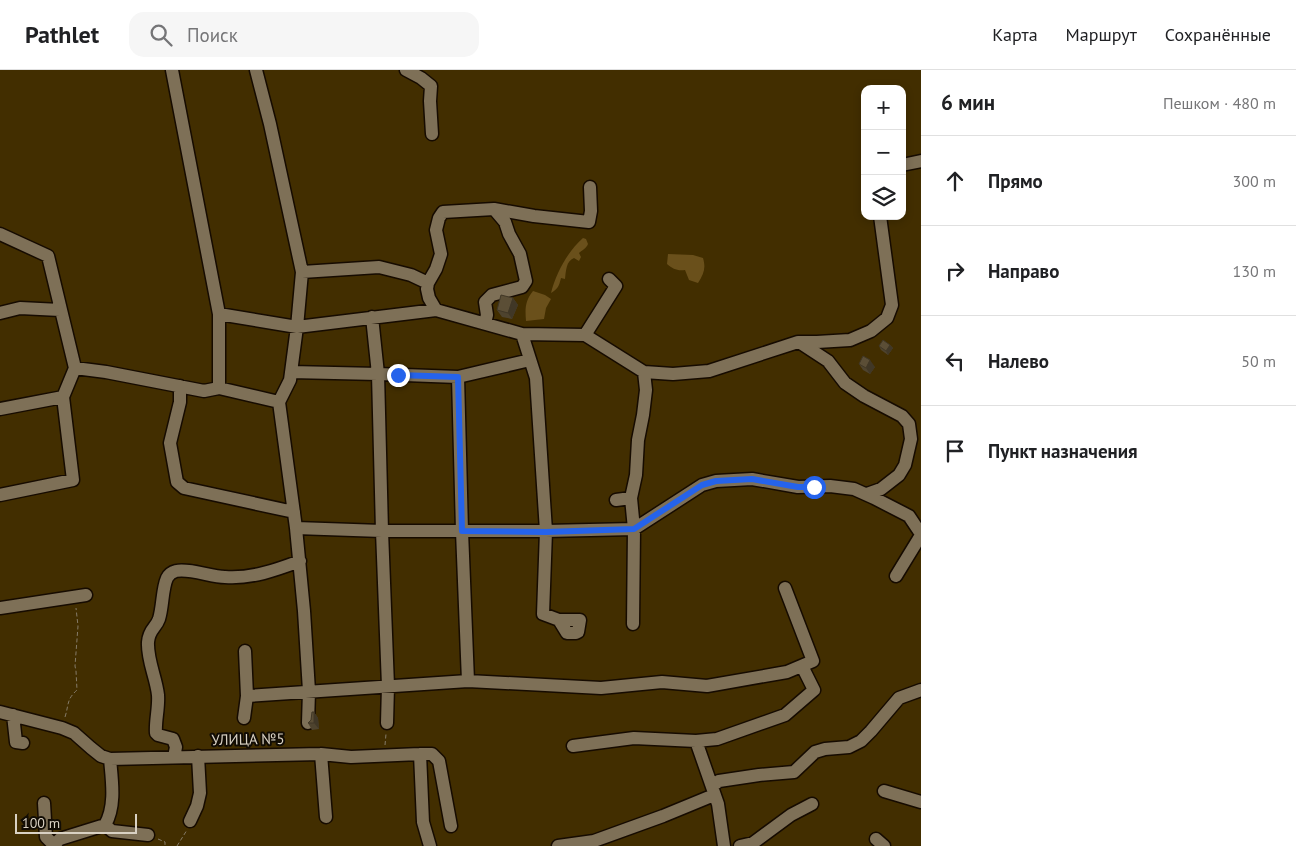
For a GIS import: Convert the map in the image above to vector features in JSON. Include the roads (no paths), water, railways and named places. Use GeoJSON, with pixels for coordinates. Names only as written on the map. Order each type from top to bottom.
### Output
{"type":"FeatureCollection","features":[{"type":"Feature","properties":{"kind":"street"},"geometry":{"type":"LineString","coordinates":[[172,70],[219,314],[219,388]]}},
{"type":"Feature","properties":{"kind":"street"},"geometry":{"type":"LineString","coordinates":[[256,70],[302,272],[290,380],[279,402],[300,561],[309,691],[308,723]]}},
{"type":"Feature","properties":{"kind":"street"},"geometry":{"type":"LineString","coordinates":[[406,70],[431,86],[432,134]]}},
{"type":"Feature","properties":{"kind":"street"},"geometry":{"type":"LineString","coordinates":[[906,164],[921,161]]}},
{"type":"Feature","properties":{"kind":"street"},"geometry":{"type":"LineString","coordinates":[[436,310],[428,298],[427,289],[428,282],[436,269],[441,254],[436,230],[443,212],[494,209],[534,216],[589,222],[591,210],[590,187]]}},
{"type":"Feature","properties":{"kind":"street"},"geometry":{"type":"LineString","coordinates":[[484,323],[487,315],[485,302],[492,295],[522,287],[526,281],[520,254],[509,234],[506,222],[494,209]]}},
{"type":"Feature","properties":{"kind":"street"},"geometry":{"type":"LineString","coordinates":[[219,314],[297,327],[436,310],[522,334],[585,335],[644,372],[674,374],[709,371],[798,342],[850,340],[871,332],[887,318],[892,305],[881,220]]}},
{"type":"Feature","properties":{"kind":"street"},"geometry":{"type":"LineString","coordinates":[[0,234],[48,256],[75,368],[63,396],[73,480],[0,495]]}},
{"type":"Feature","properties":{"kind":"street"},"geometry":{"type":"LineString","coordinates":[[302,272],[379,267],[411,275],[428,282]]}},
{"type":"Feature","properties":{"kind":"street"},"geometry":{"type":"LineString","coordinates":[[585,335],[616,286],[609,279]]}},
{"type":"Feature","properties":{"kind":"street"},"geometry":{"type":"LineString","coordinates":[[0,313],[20,308],[60,310]]}},
{"type":"Feature","properties":{"kind":"street"},"geometry":{"type":"LineString","coordinates":[[372,317],[378,374],[388,686],[386,723]]}},
{"type":"Feature","properties":{"kind":"street"},"geometry":{"type":"LineString","coordinates":[[522,334],[536,378],[546,532],[543,614],[559,620]]}},
{"type":"Feature","properties":{"kind":"street"},"geometry":{"type":"LineString","coordinates":[[798,342],[828,361],[845,383],[864,396],[902,416],[909,424],[911,439],[905,465],[899,475],[893,480],[881,489],[867,494]]}},
{"type":"Feature","properties":{"kind":"street"},"geometry":{"type":"LineString","coordinates":[[291,372],[458,377],[530,360]]}},
{"type":"Feature","properties":{"kind":"street"},"geometry":{"type":"LineString","coordinates":[[75,368],[106,372],[204,391],[219,388],[279,402]]}},
{"type":"Feature","properties":{"kind":"street"},"geometry":{"type":"LineString","coordinates":[[632,624],[634,529],[631,498],[636,475],[638,440],[646,390],[644,372]]}},
{"type":"Feature","properties":{"kind":"street"},"geometry":{"type":"LineString","coordinates":[[458,377],[468,681]]}},
{"type":"Feature","properties":{"kind":"street"},"geometry":{"type":"LineString","coordinates":[[180,386],[180,402],[170,443],[177,482],[184,488],[294,512]]}},
{"type":"Feature","properties":{"kind":"street"},"geometry":{"type":"LineString","coordinates":[[0,409],[63,396]]}},
{"type":"Feature","properties":{"kind":"street"},"geometry":{"type":"LineString","coordinates":[[296,528],[382,531],[546,532],[634,529],[702,485],[716,481],[752,479],[798,487],[830,486],[854,489],[910,516],[921,534],[896,576]]}},
{"type":"Feature","properties":{"kind":"street"},"geometry":{"type":"LineString","coordinates":[[616,500],[631,498]]}},
{"type":"Feature","properties":{"kind":"street"},"geometry":{"type":"LineString","coordinates":[[174,757],[176,743],[173,739],[156,733],[158,696],[148,642],[152,629],[159,620],[168,576],[170,573],[179,570],[221,577],[244,577],[300,561]]}},
{"type":"Feature","properties":{"kind":"street"},"geometry":{"type":"LineString","coordinates":[[247,696],[468,681],[601,688],[662,682],[707,686],[787,672],[813,661],[785,588]]}},
{"type":"Feature","properties":{"kind":"street"},"geometry":{"type":"LineString","coordinates":[[0,608],[80,596]]}},
{"type":"Feature","properties":{"kind":"street"},"geometry":{"type":"LineString","coordinates":[[244,718],[247,696],[245,651]]}},
{"type":"Feature","properties":{"kind":"street"},"geometry":{"type":"LineString","coordinates":[[573,746],[634,738],[717,739],[785,715],[814,690],[802,666]]}},
{"type":"Feature","properties":{"kind":"street"},"geometry":{"type":"LineString","coordinates":[[558,846],[594,841],[663,816],[713,790],[719,781],[794,772],[815,752],[825,749],[849,747],[861,740],[899,698],[921,690]]}},
{"type":"Feature","properties":{"kind":"street"},"geometry":{"type":"LineString","coordinates":[[0,712],[62,728],[74,733],[101,756],[110,759],[112,800],[110,817],[105,826],[60,838],[54,845],[46,838],[44,803]]}},
{"type":"Feature","properties":{"kind":"street"},"geometry":{"type":"LineString","coordinates":[[13,716],[16,742],[23,743]]}},
{"type":"Feature","properties":{"kind":"street"},"geometry":{"type":"LineString","coordinates":[[696,740],[718,804],[724,846]]}},
{"type":"Feature","properties":{"kind":"street"},"geometry":{"type":"LineString","coordinates":[[321,754],[326,817]]}},
{"type":"Feature","properties":{"kind":"street","name":"УЛИЦА №5"},"geometry":{"type":"LineString","coordinates":[[110,759],[321,754],[351,757],[432,754],[439,761],[451,826]]}},
{"type":"Feature","properties":{"kind":"street"},"geometry":{"type":"LineString","coordinates":[[420,754],[423,822],[430,846]]}},
{"type":"Feature","properties":{"kind":"street"},"geometry":{"type":"LineString","coordinates":[[190,821],[197,806],[200,793],[198,756]]}},
{"type":"Feature","properties":{"kind":"street"},"geometry":{"type":"LineString","coordinates":[[884,790],[921,802]]}},
{"type":"Feature","properties":{"kind":"street"},"geometry":{"type":"LineString","coordinates":[[740,846],[753,843],[791,815],[812,804]]}},
{"type":"Feature","properties":{"kind":"street"},"geometry":{"type":"LineString","coordinates":[[105,826],[112,831],[148,835]]}}]}
